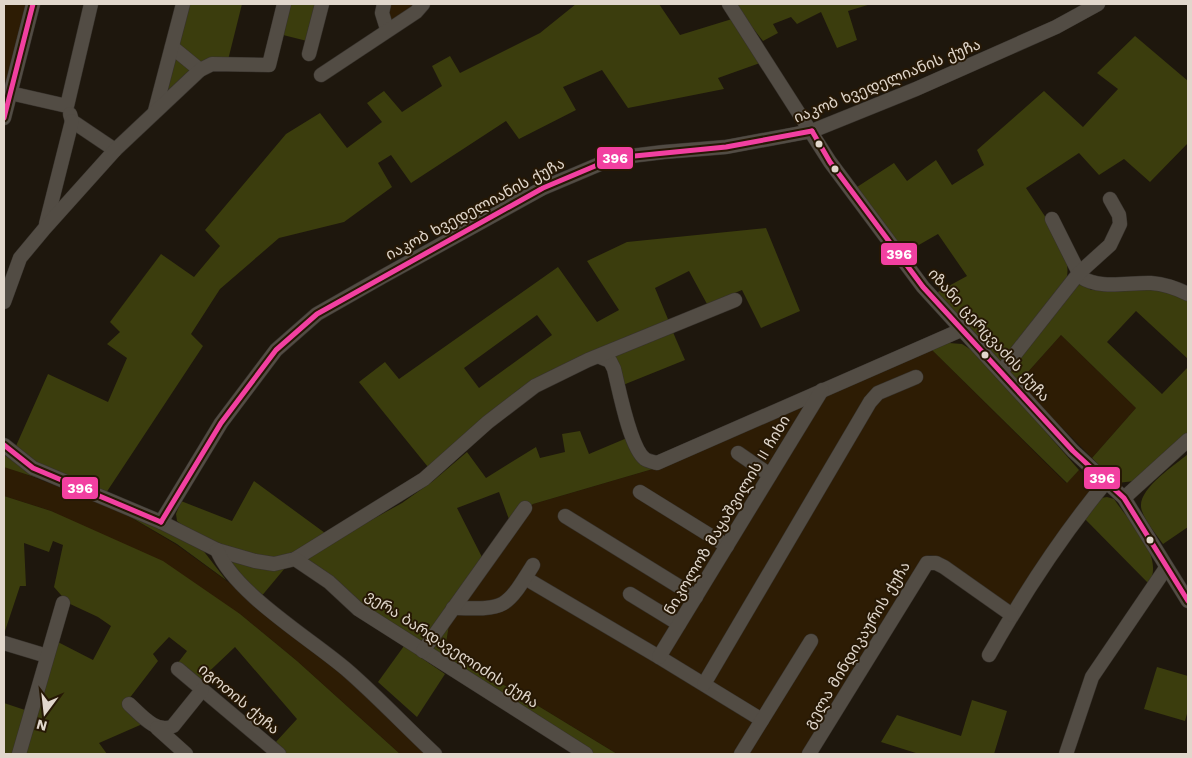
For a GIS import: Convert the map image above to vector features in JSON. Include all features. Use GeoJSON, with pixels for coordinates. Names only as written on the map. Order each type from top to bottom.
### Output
{"type":"FeatureCollection","features":[{"type":"Feature","properties":{"kind":"street"},"geometry":{"type":"LineString","coordinates":[[4,112],[32,4]]}},
{"type":"Feature","properties":{"kind":"street"},"geometry":{"type":"LineString","coordinates":[[45,228],[72,122],[67,106],[91,4]]}},
{"type":"Feature","properties":{"kind":"street"},"geometry":{"type":"LineString","coordinates":[[155,112],[183,4]]}},
{"type":"Feature","properties":{"kind":"street"},"geometry":{"type":"LineString","coordinates":[[4,302],[20,258],[45,228],[115,150],[200,70],[212,64],[269,65],[284,4]]}},
{"type":"Feature","properties":{"kind":"street"},"geometry":{"type":"LineString","coordinates":[[310,54],[322,4]]}},
{"type":"Feature","properties":{"kind":"street"},"geometry":{"type":"LineString","coordinates":[[384,4],[382,13],[388,29]]}},
{"type":"Feature","properties":{"kind":"street"},"geometry":{"type":"LineString","coordinates":[[321,75],[416,12],[423,4]]}},
{"type":"Feature","properties":{"kind":"street","name":"იზანი ცერცვაძის ქუჩა"},"geometry":{"type":"LineString","coordinates":[[729,4],[830,162],[922,287],[1073,451],[1124,498],[1188,601]]}},
{"type":"Feature","properties":{"kind":"street","name":"იაკობ ხვედელიანის ქუჩა"},"geometry":{"type":"LineString","coordinates":[[161,522],[221,423],[276,350],[317,314],[543,188],[614,158],[726,147],[812,132],[916,89],[1056,27],[1098,4]]}},
{"type":"Feature","properties":{"kind":"street"},"geometry":{"type":"LineString","coordinates":[[172,47],[200,70]]}},
{"type":"Feature","properties":{"kind":"street"},"geometry":{"type":"LineString","coordinates":[[10,93],[67,106]]}},
{"type":"Feature","properties":{"kind":"street"},"geometry":{"type":"LineString","coordinates":[[72,122],[115,150]]}},
{"type":"Feature","properties":{"kind":"street"},"geometry":{"type":"LineString","coordinates":[[1001,372],[1079,273],[1110,245],[1120,224],[1119,215],[1110,199]]}},
{"type":"Feature","properties":{"kind":"street"},"geometry":{"type":"LineString","coordinates":[[1052,219],[1079,273],[1088,282],[1098,284],[1151,283],[1170,285],[1188,294]]}},
{"type":"Feature","properties":{"kind":"street"},"geometry":{"type":"LineString","coordinates":[[4,445],[33,468],[161,522],[217,550],[255,562],[274,564],[296,559],[424,479],[522,394],[588,360],[600,357],[735,300]]}},
{"type":"Feature","properties":{"kind":"street"},"geometry":{"type":"LineString","coordinates":[[600,357],[610,361],[614,369],[630,429],[639,452],[646,460],[657,462],[961,330]]}},
{"type":"Feature","properties":{"kind":"street"},"geometry":{"type":"LineString","coordinates":[[704,684],[870,402],[878,393],[916,377]]}},
{"type":"Feature","properties":{"kind":"street","name":"ნიკოლოზ მაყაშვილის II ჩიხი"},"geometry":{"type":"LineString","coordinates":[[659,657],[822,390]]}},
{"type":"Feature","properties":{"kind":"street"},"geometry":{"type":"LineString","coordinates":[[1124,498],[1188,440]]}},
{"type":"Feature","properties":{"kind":"street"},"geometry":{"type":"LineString","coordinates":[[738,453],[770,475]]}},
{"type":"Feature","properties":{"kind":"street"},"geometry":{"type":"LineString","coordinates":[[989,655],[1012,616],[1086,505],[1106,482]]}},
{"type":"Feature","properties":{"kind":"street"},"geometry":{"type":"LineString","coordinates":[[640,492],[727,546]]}},
{"type":"Feature","properties":{"kind":"street"},"geometry":{"type":"LineString","coordinates":[[423,651],[525,508]]}},
{"type":"Feature","properties":{"kind":"street"},"geometry":{"type":"LineString","coordinates":[[565,516],[696,597]]}},
{"type":"Feature","properties":{"kind":"street"},"geometry":{"type":"LineString","coordinates":[[217,550],[222,562],[240,584],[348,670],[435,754]]}},
{"type":"Feature","properties":{"kind":"street","name":"ვერა ბარდაველიძის ქუჩა"},"geometry":{"type":"LineString","coordinates":[[296,559],[329,582],[358,609],[586,754]]}},
{"type":"Feature","properties":{"kind":"street","name":"გელა მინდიკაურის ქუჩა"},"geometry":{"type":"LineString","coordinates":[[809,754],[927,563],[944,567],[1012,616]]}},
{"type":"Feature","properties":{"kind":"street"},"geometry":{"type":"LineString","coordinates":[[453,608],[492,609],[505,604],[514,596],[533,565]]}},
{"type":"Feature","properties":{"kind":"street"},"geometry":{"type":"LineString","coordinates":[[1066,754],[1092,677],[1166,568]]}},
{"type":"Feature","properties":{"kind":"street"},"geometry":{"type":"LineString","coordinates":[[525,578],[762,720]]}},
{"type":"Feature","properties":{"kind":"street"},"geometry":{"type":"LineString","coordinates":[[630,594],[679,624]]}},
{"type":"Feature","properties":{"kind":"street"},"geometry":{"type":"LineString","coordinates":[[18,754],[62,603]]}},
{"type":"Feature","properties":{"kind":"street"},"geometry":{"type":"LineString","coordinates":[[741,754],[811,642]]}},
{"type":"Feature","properties":{"kind":"street"},"geometry":{"type":"LineString","coordinates":[[4,643],[47,656]]}},
{"type":"Feature","properties":{"kind":"street","name":"იგოთის ქუჩა"},"geometry":{"type":"LineString","coordinates":[[178,669],[279,754]]}},
{"type":"Feature","properties":{"kind":"street"},"geometry":{"type":"LineString","coordinates":[[157,728],[167,730],[173,726],[202,690]]}},
{"type":"Feature","properties":{"kind":"street"},"geometry":{"type":"LineString","coordinates":[[129,704],[186,754]]}},
{"type":"Feature","properties":{"kind":"shaded area"},"geometry":{"type":"Polygon","coordinates":[[[4,4],[26,4],[4,94],[4,4]]]}},
{"type":"Feature","properties":{"kind":"shaded area"},"geometry":{"type":"Polygon","coordinates":[[[188,4],[242,4],[228,60],[163,98],[188,4]]]}},
{"type":"Feature","properties":{"kind":"shaded area"},"geometry":{"type":"Polygon","coordinates":[[[291,4],[320,4],[311,42],[283,35],[291,4]]]}},
{"type":"Feature","properties":{"kind":"shaded area"},"geometry":{"type":"Polygon","coordinates":[[[389,4],[421,4],[393,23],[388,12],[389,4]]]}},
{"type":"Feature","properties":{"kind":"shaded area"},"geometry":{"type":"Polygon","coordinates":[[[576,4],[659,4],[680,35],[732,19],[760,63],[718,78],[724,89],[628,108],[602,70],[563,87],[576,110],[519,139],[506,121],[411,183],[391,155],[378,163],[392,187],[344,222],[279,238],[220,289],[191,334],[203,346],[106,493],[42,466],[16,446],[48,374],[108,402],[127,358],[107,344],[120,332],[110,322],[161,254],[194,277],[220,246],[205,230],[286,134],[320,113],[347,148],[382,122],[367,103],[384,91],[402,112],[442,86],[432,66],[450,56],[460,73],[540,33],[576,4]]]}},
{"type":"Feature","properties":{"kind":"shaded area"},"geometry":{"type":"Polygon","coordinates":[[[734,4],[871,4],[848,11],[857,40],[837,48],[821,12],[797,24],[791,17],[773,24],[778,33],[763,41],[734,4]]]}},
{"type":"Feature","properties":{"kind":"shaded area"},"geometry":{"type":"Polygon","coordinates":[[[1135,36],[1188,81],[1188,143],[1150,182],[1124,159],[1099,175],[1079,153],[1026,188],[1048,220],[1061,246],[1066,258],[1066,280],[1001,363],[936,293],[967,276],[938,234],[903,254],[857,187],[894,163],[907,181],[936,160],[952,185],[984,165],[977,150],[1044,91],[1083,127],[1118,89],[1097,73],[1135,36]]]}},
{"type":"Feature","properties":{"kind":"shaded area"},"geometry":{"type":"Polygon","coordinates":[[[766,228],[800,311],[761,328],[742,290],[707,304],[689,271],[655,288],[670,324],[545,374],[519,389],[428,467],[359,382],[385,362],[399,379],[558,267],[597,322],[619,310],[587,261],[627,242],[766,228]],[[537,315],[464,368],[479,388],[552,335],[537,315]]]}},
{"type":"Feature","properties":{"kind":"shaded area"},"geometry":{"type":"Polygon","coordinates":[[[1079,280],[1091,290],[1161,290],[1188,299],[1188,359],[1136,311],[1107,342],[1162,394],[1188,367],[1188,432],[1135,481],[1117,483],[1092,458],[1136,408],[1061,335],[1018,383],[1006,373],[1079,280]]]}},
{"type":"Feature","properties":{"kind":"shaded area"},"geometry":{"type":"Polygon","coordinates":[[[672,330],[685,360],[623,385],[614,355],[672,330]]]}},
{"type":"Feature","properties":{"kind":"shaded area"},"geometry":{"type":"Polygon","coordinates":[[[1061,335],[1136,408],[1092,458],[1018,383],[1061,335]]]}},
{"type":"Feature","properties":{"kind":"shaded area"},"geometry":{"type":"Polygon","coordinates":[[[949,343],[962,344],[978,354],[1079,470],[1067,483],[932,350],[949,343]]]}},
{"type":"Feature","properties":{"kind":"shaded area"},"geometry":{"type":"Polygon","coordinates":[[[932,350],[1066,483],[1079,470],[1096,485],[1011,608],[936,557],[930,555],[922,558],[804,754],[617,754],[445,649],[450,619],[533,504],[663,466],[932,350]]]}},
{"type":"Feature","properties":{"kind":"shaded area"},"geometry":{"type":"Polygon","coordinates":[[[580,431],[589,454],[627,438],[663,466],[533,504],[510,522],[499,492],[457,508],[484,561],[422,642],[360,605],[306,560],[308,555],[402,503],[433,481],[467,452],[486,478],[536,447],[540,458],[565,452],[562,434],[580,431]]]}},
{"type":"Feature","properties":{"kind":"shaded area"},"geometry":{"type":"Polygon","coordinates":[[[1188,454],[1188,527],[1163,544],[1146,520],[1141,503],[1149,487],[1188,454]]]}},
{"type":"Feature","properties":{"kind":"shaded area"},"geometry":{"type":"Polygon","coordinates":[[[4,455],[29,471],[74,490],[4,467],[4,455]]]}},
{"type":"Feature","properties":{"kind":"shaded area"},"geometry":{"type":"Polygon","coordinates":[[[4,466],[115,508],[177,545],[312,643],[430,754],[400,754],[297,661],[240,614],[51,511],[4,496],[4,466]]]}},
{"type":"Feature","properties":{"kind":"shaded area"},"geometry":{"type":"Polygon","coordinates":[[[254,481],[325,533],[290,555],[266,558],[224,547],[186,528],[177,521],[176,514],[181,501],[232,521],[254,481]]]}},
{"type":"Feature","properties":{"kind":"shaded area"},"geometry":{"type":"Polygon","coordinates":[[[4,496],[51,511],[163,561],[240,614],[297,661],[400,754],[286,754],[274,744],[297,719],[235,647],[198,682],[177,664],[187,651],[169,637],[153,654],[158,661],[125,704],[147,722],[99,743],[107,754],[21,754],[54,640],[93,660],[111,626],[98,617],[68,603],[54,587],[63,545],[53,541],[49,552],[24,543],[26,586],[20,586],[4,634],[4,496]]]}},
{"type":"Feature","properties":{"kind":"shaded area"},"geometry":{"type":"Polygon","coordinates":[[[1101,498],[1114,499],[1144,540],[1153,562],[1153,573],[1149,584],[1083,517],[1101,498]]]}},
{"type":"Feature","properties":{"kind":"shaded area"},"geometry":{"type":"Polygon","coordinates":[[[115,508],[173,533],[202,549],[226,580],[177,544],[115,508]]]}},
{"type":"Feature","properties":{"kind":"shaded area"},"geometry":{"type":"Polygon","coordinates":[[[228,562],[285,568],[260,598],[228,562]]]}},
{"type":"Feature","properties":{"kind":"shaded area"},"geometry":{"type":"Polygon","coordinates":[[[450,619],[445,649],[617,754],[594,754],[433,650],[432,644],[450,619]]]}},
{"type":"Feature","properties":{"kind":"shaded area"},"geometry":{"type":"Polygon","coordinates":[[[404,646],[445,674],[417,717],[378,682],[404,646]]]}},
{"type":"Feature","properties":{"kind":"shaded area"},"geometry":{"type":"Polygon","coordinates":[[[1157,667],[1188,676],[1188,710],[1185,721],[1144,709],[1157,667]]]}},
{"type":"Feature","properties":{"kind":"shaded area"},"geometry":{"type":"Polygon","coordinates":[[[972,700],[1007,711],[994,754],[919,754],[881,742],[897,715],[961,736],[972,700]]]}},
{"type":"Feature","properties":{"kind":"shaded area"},"geometry":{"type":"Polygon","coordinates":[[[4,703],[28,711],[15,754],[4,754],[4,703]]]}},
{"type":"Feature","properties":{"kind":"transit line","name":"396"},"geometry":{"type":"LineString","coordinates":[[4,118],[33,4]]}},
{"type":"Feature","properties":{"kind":"transit line","name":"396"},"geometry":{"type":"LineString","coordinates":[[812,131],[830,162],[923,287],[1073,451],[1124,498],[1188,601]]}},
{"type":"Feature","properties":{"kind":"transit line","name":"396"},"geometry":{"type":"LineString","coordinates":[[161,522],[221,423],[276,350],[317,314],[543,188],[614,158],[726,147],[812,131]]}},
{"type":"Feature","properties":{"kind":"transit line","name":"396"},"geometry":{"type":"LineString","coordinates":[[4,445],[33,468],[161,522]]}}]}
